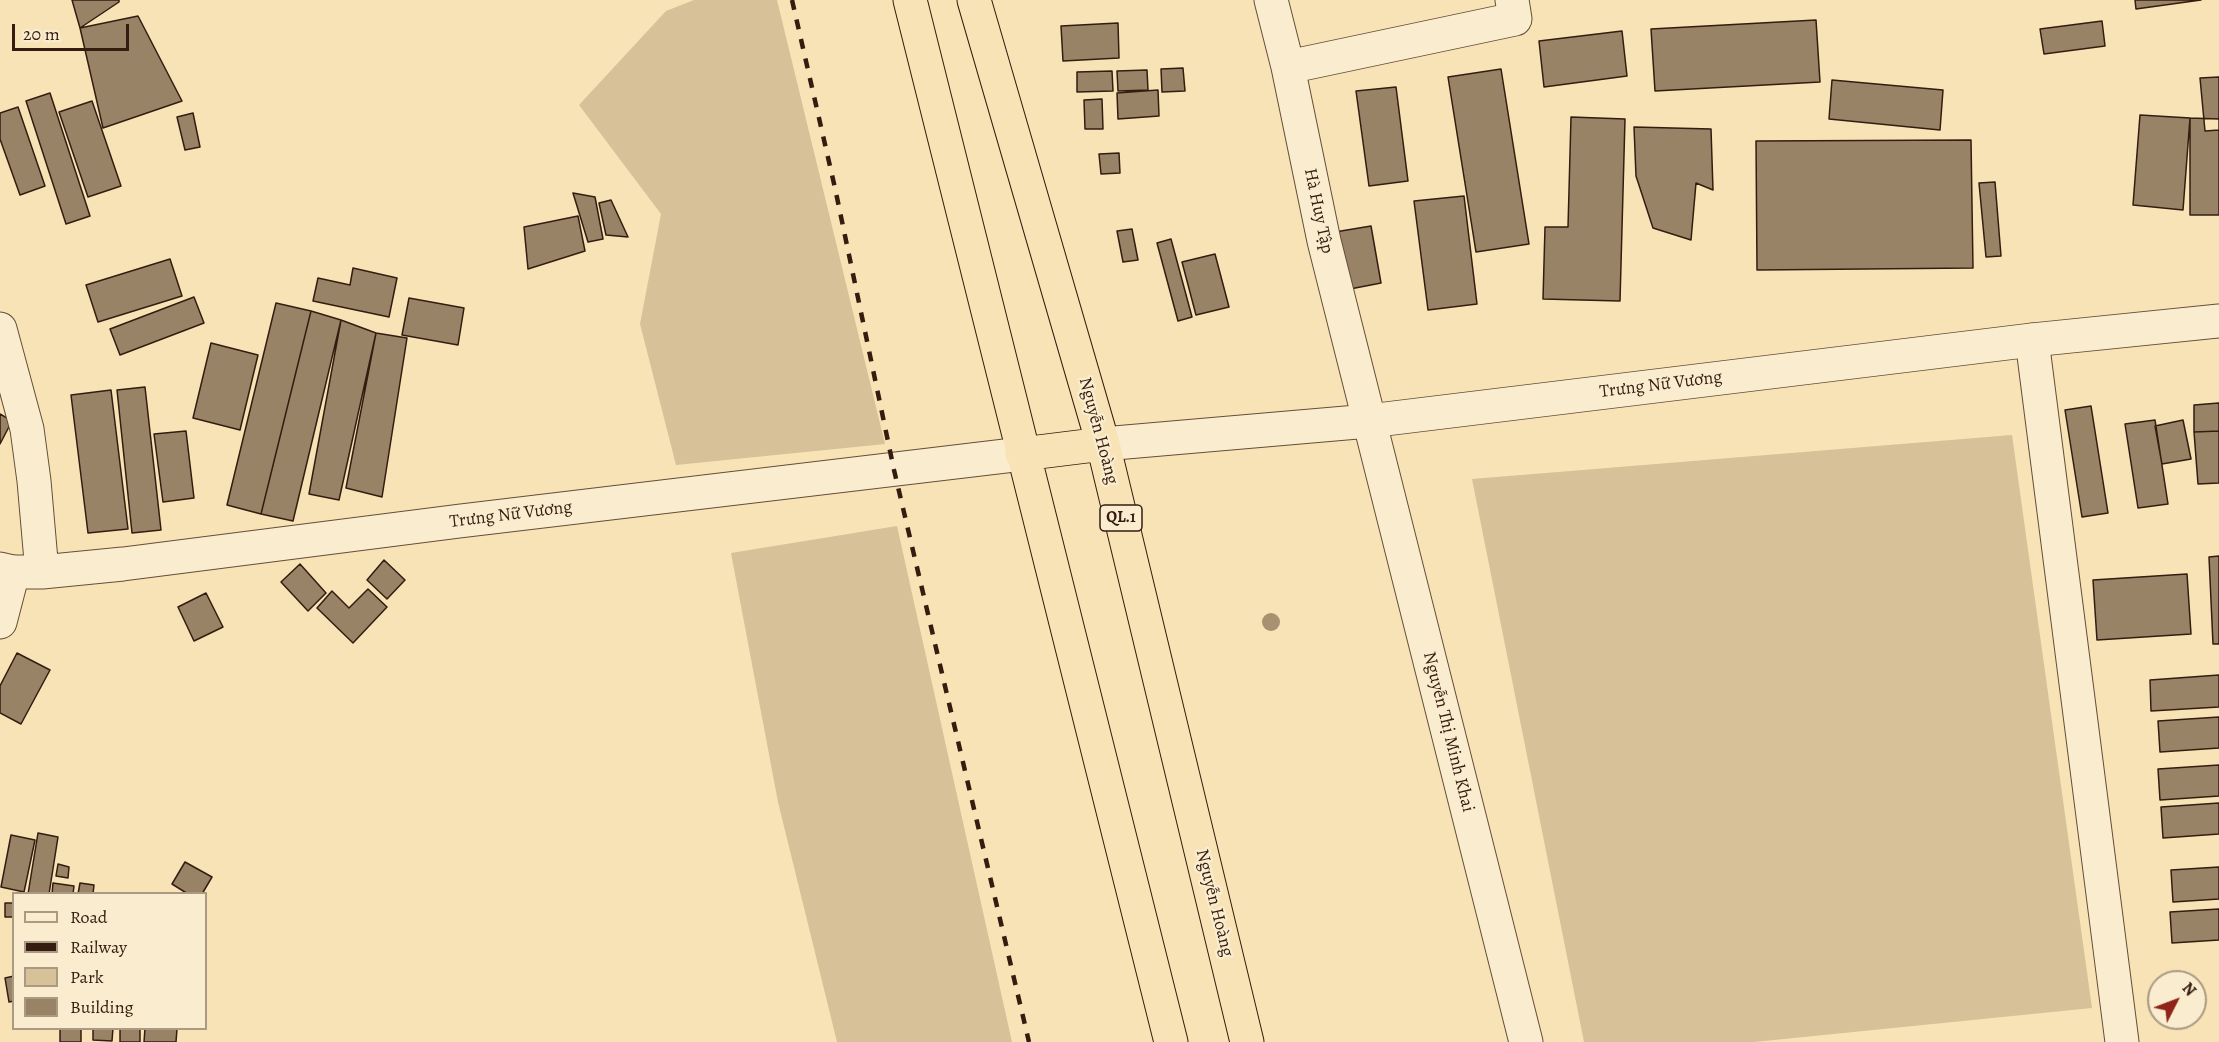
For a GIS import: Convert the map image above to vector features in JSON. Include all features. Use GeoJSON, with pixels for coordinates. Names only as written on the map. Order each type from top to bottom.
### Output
{"type":"FeatureCollection","features":[{"type":"Feature","properties":{"kind":"highway"},"geometry":{"type":"LineString","coordinates":[[910,0],[1171,1042]]}},
{"type":"Feature","properties":{"kind":"highway","name":"Nguyễn Hoàng"},"geometry":{"type":"LineString","coordinates":[[975,0],[1103,444],[1247,1042]]}},
{"type":"Feature","properties":{"kind":"highway"},"geometry":{"type":"LineString","coordinates":[[1022,454],[1103,444]]}},
{"type":"Feature","properties":{"kind":"street","name":"Hà Huy Tập"},"geometry":{"type":"LineString","coordinates":[[1271,0],[1288,67],[1324,241],[1369,421]]}},
{"type":"Feature","properties":{"kind":"street"},"geometry":{"type":"LineString","coordinates":[[1288,67],[1515,19],[1512,0]]}},
{"type":"Feature","properties":{"kind":"street","name":"Trưng Nữ Vương"},"geometry":{"type":"LineString","coordinates":[[1103,444],[1369,421],[2032,340],[2219,321]]}},
{"type":"Feature","properties":{"kind":"street"},"geometry":{"type":"LineString","coordinates":[[0,329],[27,429],[34,481],[18,571],[0,622]]}},
{"type":"Feature","properties":{"kind":"street"},"geometry":{"type":"LineString","coordinates":[[2032,340],[2122,1042]]}},
{"type":"Feature","properties":{"kind":"street","name":"Nguyễn Thị Minh Khai"},"geometry":{"type":"LineString","coordinates":[[1369,421],[1526,1042]]}},
{"type":"Feature","properties":{"kind":"street","name":"Trưng Nữ Vương"},"geometry":{"type":"LineString","coordinates":[[18,571],[123,564],[1022,454]]}},
{"type":"Feature","properties":{"kind":"green space"},"geometry":{"type":"Polygon","coordinates":[[[694,0],[777,0],[885,444],[676,465],[640,324],[661,214],[579,105],[666,11],[694,0]]]}},
{"type":"Feature","properties":{"kind":"green space"},"geometry":{"type":"Polygon","coordinates":[[[2012,435],[2092,1008],[1754,1042],[1584,1042],[1472,479],[2012,435]]]}},
{"type":"Feature","properties":{"kind":"green space"},"geometry":{"type":"Polygon","coordinates":[[[897,526],[1012,1042],[837,1042],[778,802],[731,553],[897,526]]]}},
{"type":"Feature","properties":{"kind":"building"},"geometry":{"type":"Polygon","coordinates":[[[72,0],[119,0],[119,2],[80,28],[72,0]]]}},
{"type":"Feature","properties":{"kind":"building"},"geometry":{"type":"Polygon","coordinates":[[[2135,0],[2201,0],[2136,9],[2135,0]]]}},
{"type":"Feature","properties":{"kind":"building"},"geometry":{"type":"Polygon","coordinates":[[[138,16],[182,101],[103,128],[80,28],[138,16]]]}},
{"type":"Feature","properties":{"kind":"building"},"geometry":{"type":"Polygon","coordinates":[[[1816,20],[1820,82],[1655,91],[1651,29],[1816,20]]]}},
{"type":"Feature","properties":{"kind":"building"},"geometry":{"type":"Polygon","coordinates":[[[2102,21],[2105,46],[2044,54],[2040,29],[2102,21]]]}},
{"type":"Feature","properties":{"kind":"building"},"geometry":{"type":"Polygon","coordinates":[[[1118,23],[1119,58],[1063,61],[1061,26],[1118,23]]]}},
{"type":"Feature","properties":{"kind":"building"},"geometry":{"type":"Polygon","coordinates":[[[1622,31],[1627,76],[1544,87],[1539,41],[1622,31]]]}},
{"type":"Feature","properties":{"kind":"building"},"geometry":{"type":"Polygon","coordinates":[[[1183,68],[1185,91],[1162,92],[1161,69],[1183,68]]]}},
{"type":"Feature","properties":{"kind":"building"},"geometry":{"type":"Polygon","coordinates":[[[1501,69],[1529,244],[1476,252],[1448,77],[1501,69]]]}},
{"type":"Feature","properties":{"kind":"building"},"geometry":{"type":"Polygon","coordinates":[[[1147,70],[1148,90],[1118,91],[1117,71],[1147,70]]]}},
{"type":"Feature","properties":{"kind":"building"},"geometry":{"type":"Polygon","coordinates":[[[1112,71],[1113,91],[1077,92],[1077,72],[1112,71]]]}},
{"type":"Feature","properties":{"kind":"building"},"geometry":{"type":"Polygon","coordinates":[[[2219,77],[2219,130],[2205,131],[2200,78],[2219,77]]]}},
{"type":"Feature","properties":{"kind":"building"},"geometry":{"type":"Polygon","coordinates":[[[1832,80],[1943,90],[1940,130],[1829,119],[1832,80]]]}},
{"type":"Feature","properties":{"kind":"building"},"geometry":{"type":"Polygon","coordinates":[[[1396,87],[1408,181],[1369,186],[1356,91],[1396,87]]]}},
{"type":"Feature","properties":{"kind":"building"},"geometry":{"type":"Polygon","coordinates":[[[1158,90],[1159,116],[1118,119],[1117,93],[1158,90]]]}},
{"type":"Feature","properties":{"kind":"building"},"geometry":{"type":"Polygon","coordinates":[[[50,93],[90,216],[66,224],[26,101],[50,93]]]}},
{"type":"Feature","properties":{"kind":"building"},"geometry":{"type":"Polygon","coordinates":[[[1102,99],[1103,129],[1085,129],[1084,100],[1102,99]]]}},
{"type":"Feature","properties":{"kind":"building"},"geometry":{"type":"Polygon","coordinates":[[[92,101],[121,186],[88,197],[59,112],[92,101]]]}},
{"type":"Feature","properties":{"kind":"building"},"geometry":{"type":"Polygon","coordinates":[[[18,107],[45,186],[20,195],[0,139],[0,113],[18,107]]]}},
{"type":"Feature","properties":{"kind":"building"},"geometry":{"type":"Polygon","coordinates":[[[193,113],[200,147],[185,150],[177,117],[193,113]]]}},
{"type":"Feature","properties":{"kind":"building"},"geometry":{"type":"Polygon","coordinates":[[[2140,115],[2190,118],[2183,210],[2133,205],[2140,115]]]}},
{"type":"Feature","properties":{"kind":"building"},"geometry":{"type":"Polygon","coordinates":[[[1571,117],[1625,119],[1620,301],[1543,299],[1545,227],[1568,227],[1571,117]]]}},
{"type":"Feature","properties":{"kind":"building"},"geometry":{"type":"Polygon","coordinates":[[[2190,118],[2219,119],[2219,215],[2190,215],[2190,118]]]}},
{"type":"Feature","properties":{"kind":"building"},"geometry":{"type":"Polygon","coordinates":[[[1634,127],[1711,129],[1713,190],[1696,183],[1691,240],[1653,228],[1636,176],[1634,127]]]}},
{"type":"Feature","properties":{"kind":"building"},"geometry":{"type":"Polygon","coordinates":[[[1971,140],[1973,268],[1757,270],[1756,141],[1971,140]]]}},
{"type":"Feature","properties":{"kind":"building"},"geometry":{"type":"Polygon","coordinates":[[[1119,153],[1120,173],[1101,174],[1099,154],[1119,153]]]}},
{"type":"Feature","properties":{"kind":"building"},"geometry":{"type":"Polygon","coordinates":[[[1995,182],[2001,256],[1986,257],[1979,183],[1995,182]]]}},
{"type":"Feature","properties":{"kind":"building"},"geometry":{"type":"Polygon","coordinates":[[[573,193],[595,197],[603,239],[588,242],[573,193]]]}},
{"type":"Feature","properties":{"kind":"building"},"geometry":{"type":"Polygon","coordinates":[[[1464,196],[1477,304],[1428,310],[1414,201],[1464,196]]]}},
{"type":"Feature","properties":{"kind":"building"},"geometry":{"type":"Polygon","coordinates":[[[611,200],[628,237],[606,235],[599,203],[611,200]]]}},
{"type":"Feature","properties":{"kind":"building"},"geometry":{"type":"Polygon","coordinates":[[[578,216],[585,251],[528,269],[524,227],[578,216]]]}},
{"type":"Feature","properties":{"kind":"building"},"geometry":{"type":"Polygon","coordinates":[[[1371,226],[1381,283],[1345,290],[1335,232],[1371,226]]]}},
{"type":"Feature","properties":{"kind":"building"},"geometry":{"type":"Polygon","coordinates":[[[1132,229],[1138,260],[1123,262],[1117,231],[1132,229]]]}},
{"type":"Feature","properties":{"kind":"building"},"geometry":{"type":"Polygon","coordinates":[[[1171,239],[1192,317],[1178,321],[1157,243],[1171,239]]]}},
{"type":"Feature","properties":{"kind":"building"},"geometry":{"type":"Polygon","coordinates":[[[1215,254],[1229,307],[1196,315],[1182,262],[1215,254]]]}},
{"type":"Feature","properties":{"kind":"building"},"geometry":{"type":"Polygon","coordinates":[[[170,259],[182,296],[98,322],[86,285],[170,259]]]}},
{"type":"Feature","properties":{"kind":"building"},"geometry":{"type":"Polygon","coordinates":[[[353,268],[397,278],[389,317],[313,301],[318,278],[350,285],[353,268]]]}},
{"type":"Feature","properties":{"kind":"building"},"geometry":{"type":"Polygon","coordinates":[[[194,297],[204,323],[120,355],[110,329],[194,297]]]}},
{"type":"Feature","properties":{"kind":"building"},"geometry":{"type":"Polygon","coordinates":[[[409,298],[464,308],[458,345],[402,335],[409,298]]]}},
{"type":"Feature","properties":{"kind":"building"},"geometry":{"type":"Polygon","coordinates":[[[276,303],[311,311],[261,514],[227,505],[276,303]]]}},
{"type":"Feature","properties":{"kind":"building"},"geometry":{"type":"Polygon","coordinates":[[[311,311],[341,320],[293,521],[261,514],[311,311]]]}},
{"type":"Feature","properties":{"kind":"building"},"geometry":{"type":"Polygon","coordinates":[[[341,320],[376,333],[339,500],[309,494],[341,320]]]}},
{"type":"Feature","properties":{"kind":"building"},"geometry":{"type":"Polygon","coordinates":[[[376,333],[407,338],[382,497],[346,488],[376,333]]]}},
{"type":"Feature","properties":{"kind":"building"},"geometry":{"type":"Polygon","coordinates":[[[211,343],[258,355],[240,430],[193,418],[211,343]]]}},
{"type":"Feature","properties":{"kind":"building"},"geometry":{"type":"Polygon","coordinates":[[[145,387],[161,530],[132,533],[117,390],[145,387]]]}},
{"type":"Feature","properties":{"kind":"building"},"geometry":{"type":"Polygon","coordinates":[[[111,390],[128,529],[88,533],[71,395],[111,390]]]}},
{"type":"Feature","properties":{"kind":"building"},"geometry":{"type":"Polygon","coordinates":[[[2219,403],[2219,431],[2194,432],[2194,405],[2219,403]]]}},
{"type":"Feature","properties":{"kind":"building"},"geometry":{"type":"Polygon","coordinates":[[[2091,406],[2108,513],[2082,517],[2065,410],[2091,406]]]}},
{"type":"Feature","properties":{"kind":"building"},"geometry":{"type":"Polygon","coordinates":[[[0,414],[12,421],[0,444],[0,414]]]}},
{"type":"Feature","properties":{"kind":"building"},"geometry":{"type":"Polygon","coordinates":[[[2155,420],[2168,504],[2138,508],[2125,424],[2155,420]]]}},
{"type":"Feature","properties":{"kind":"building"},"geometry":{"type":"Polygon","coordinates":[[[2183,420],[2191,459],[2162,464],[2155,426],[2183,420]]]}},
{"type":"Feature","properties":{"kind":"building"},"geometry":{"type":"Polygon","coordinates":[[[186,431],[194,498],[163,502],[154,434],[186,431]]]}},
{"type":"Feature","properties":{"kind":"building"},"geometry":{"type":"Polygon","coordinates":[[[2219,431],[2219,483],[2198,484],[2194,432],[2219,431]]]}},
{"type":"Feature","properties":{"kind":"building"},"geometry":{"type":"Polygon","coordinates":[[[2219,556],[2219,644],[2213,644],[2209,557],[2219,556]]]}},
{"type":"Feature","properties":{"kind":"building"},"geometry":{"type":"Polygon","coordinates":[[[384,560],[405,580],[387,599],[367,580],[384,560]]]}},
{"type":"Feature","properties":{"kind":"building"},"geometry":{"type":"Polygon","coordinates":[[[300,564],[326,593],[308,611],[281,582],[300,564]]]}},
{"type":"Feature","properties":{"kind":"building"},"geometry":{"type":"Polygon","coordinates":[[[2187,574],[2191,634],[2097,640],[2093,580],[2187,574]]]}},
{"type":"Feature","properties":{"kind":"building"},"geometry":{"type":"Polygon","coordinates":[[[368,589],[387,607],[353,643],[317,608],[332,591],[349,608],[368,589]]]}},
{"type":"Feature","properties":{"kind":"building"},"geometry":{"type":"Polygon","coordinates":[[[206,593],[223,627],[194,641],[178,607],[206,593]]]}},
{"type":"Feature","properties":{"kind":"building"},"geometry":{"type":"Polygon","coordinates":[[[17,653],[50,670],[21,724],[0,713],[0,686],[17,653]]]}},
{"type":"Feature","properties":{"kind":"building"},"geometry":{"type":"Polygon","coordinates":[[[2219,675],[2219,707],[2151,711],[2150,680],[2219,675]]]}},
{"type":"Feature","properties":{"kind":"building"},"geometry":{"type":"Polygon","coordinates":[[[2219,717],[2219,748],[2160,752],[2158,721],[2219,717]]]}},
{"type":"Feature","properties":{"kind":"building"},"geometry":{"type":"Polygon","coordinates":[[[2219,765],[2219,796],[2160,800],[2158,769],[2219,765]]]}},
{"type":"Feature","properties":{"kind":"building"},"geometry":{"type":"Polygon","coordinates":[[[2219,803],[2219,834],[2163,838],[2161,807],[2219,803]]]}},
{"type":"Feature","properties":{"kind":"building"},"geometry":{"type":"Polygon","coordinates":[[[38,833],[58,837],[49,892],[28,892],[38,833]]]}},
{"type":"Feature","properties":{"kind":"building"},"geometry":{"type":"Polygon","coordinates":[[[11,835],[35,840],[24,892],[1,887],[11,835]]]}},
{"type":"Feature","properties":{"kind":"building"},"geometry":{"type":"Polygon","coordinates":[[[185,862],[212,877],[203,892],[185,892],[172,884],[185,862]]]}},
{"type":"Feature","properties":{"kind":"building"},"geometry":{"type":"Polygon","coordinates":[[[58,864],[69,867],[68,878],[56,876],[58,864]]]}},
{"type":"Feature","properties":{"kind":"building"},"geometry":{"type":"Polygon","coordinates":[[[2219,867],[2219,899],[2173,902],[2171,870],[2219,867]]]}},
{"type":"Feature","properties":{"kind":"building"},"geometry":{"type":"Polygon","coordinates":[[[53,883],[74,886],[73,892],[52,892],[53,883]]]}},
{"type":"Feature","properties":{"kind":"building"},"geometry":{"type":"Polygon","coordinates":[[[80,883],[94,885],[93,892],[78,892],[80,883]]]}},
{"type":"Feature","properties":{"kind":"building"},"geometry":{"type":"Polygon","coordinates":[[[5,903],[12,903],[12,917],[5,917],[5,903]]]}},
{"type":"Feature","properties":{"kind":"building"},"geometry":{"type":"Polygon","coordinates":[[[2219,909],[2219,940],[2172,943],[2170,912],[2219,909]]]}},
{"type":"Feature","properties":{"kind":"building"},"geometry":{"type":"Polygon","coordinates":[[[12,976],[12,1001],[9,1002],[5,978],[12,976]]]}},
{"type":"Feature","properties":{"kind":"building"},"geometry":{"type":"Polygon","coordinates":[[[60,1030],[81,1030],[81,1042],[60,1042],[60,1030]]]}},
{"type":"Feature","properties":{"kind":"building"},"geometry":{"type":"Polygon","coordinates":[[[93,1030],[113,1030],[112,1041],[93,1040],[93,1030]]]}},
{"type":"Feature","properties":{"kind":"building"},"geometry":{"type":"Polygon","coordinates":[[[120,1030],[140,1030],[140,1042],[120,1042],[120,1030]]]}},
{"type":"Feature","properties":{"kind":"building"},"geometry":{"type":"Polygon","coordinates":[[[145,1030],[177,1030],[176,1042],[144,1042],[145,1030]]]}},
{"type":"Feature","properties":{"kind":"railway"},"geometry":{"type":"LineString","coordinates":[[792,0],[835,188],[894,470],[1029,1042]]}}]}
